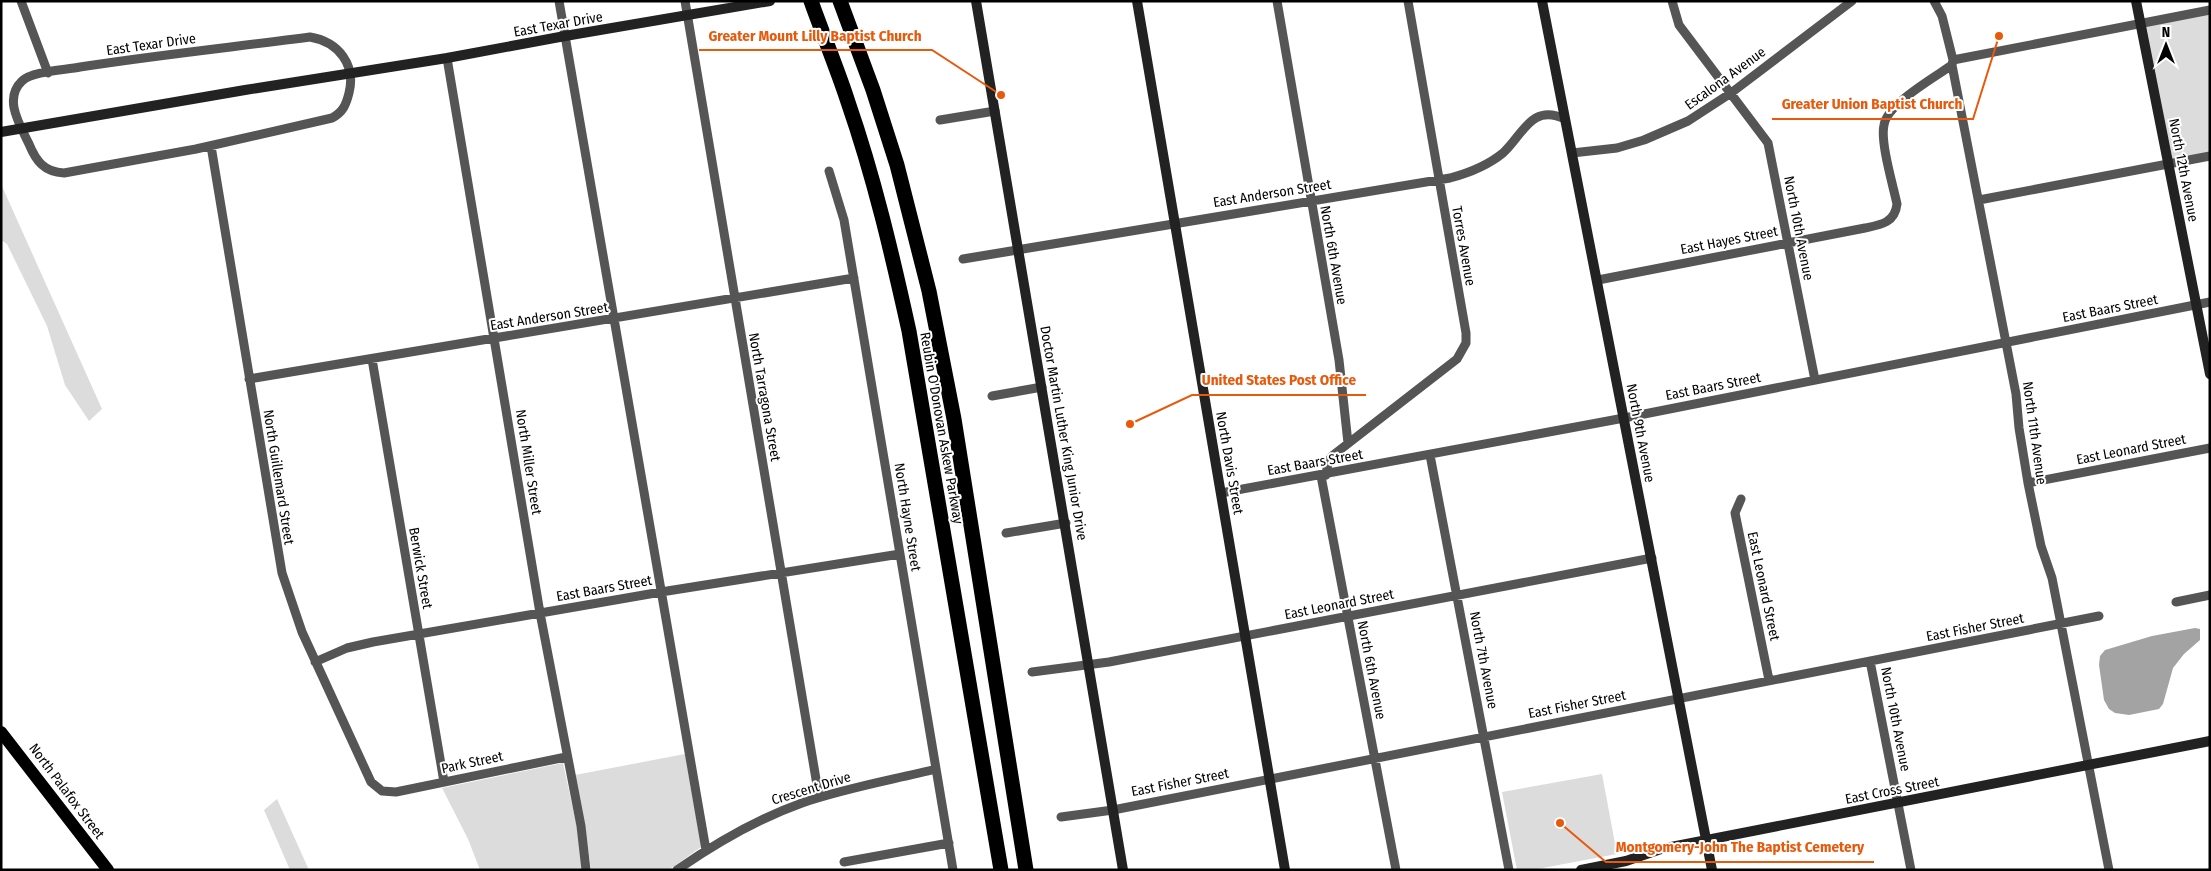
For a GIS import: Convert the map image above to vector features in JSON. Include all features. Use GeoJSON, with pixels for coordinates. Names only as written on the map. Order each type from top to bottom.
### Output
{"type":"FeatureCollection","features":[{"type":"Feature","properties":{"kind":"highway","name":"Reubin O'Donovan Askew Parkway"},"geometry":{"type":"LineString","coordinates":[[811,1],[848,102],[893,256],[909,331],[1001,870]]}},
{"type":"Feature","properties":{"kind":"highway","name":"Reubin O'Donovan Askew Parkway"},"geometry":{"type":"LineString","coordinates":[[840,1],[874,90],[897,166],[931,300],[954,419],[1026,870]]}},
{"type":"Feature","properties":{"kind":"main road","name":"East Texar Drive"},"geometry":{"type":"LineString","coordinates":[[1,132],[351,72],[447,58],[770,1]]}},
{"type":"Feature","properties":{"kind":"main road","name":"Doctor Martin Luther King Junior Drive"},"geometry":{"type":"LineString","coordinates":[[976,1],[1020,249],[1123,870]]}},
{"type":"Feature","properties":{"kind":"main road","name":"North Davis Street"},"geometry":{"type":"LineString","coordinates":[[1138,1],[1284,870]]}},
{"type":"Feature","properties":{"kind":"main road","name":"North 9th Avenue"},"geometry":{"type":"LineString","coordinates":[[1542,1],[1712,870]]}},
{"type":"Feature","properties":{"kind":"main road","name":"North 12th Avenue"},"geometry":{"type":"LineString","coordinates":[[2136,1],[2210,374]]}},
{"type":"Feature","properties":{"kind":"main road","name":"North Palafox Street"},"geometry":{"type":"LineString","coordinates":[[1,732],[108,870]]}},
{"type":"Feature","properties":{"kind":"main road","name":"East Cross Street"},"geometry":{"type":"LineString","coordinates":[[1581,870],[1627,865],[1661,850],[2210,741]]}},
{"type":"Feature","properties":{"kind":"street"},"geometry":{"type":"LineString","coordinates":[[21,1],[48,72]]}},
{"type":"Feature","properties":{"kind":"street"},"geometry":{"type":"LineString","coordinates":[[559,1],[706,850]]}},
{"type":"Feature","properties":{"kind":"street","name":"North Tarragona Street"},"geometry":{"type":"LineString","coordinates":[[685,1],[819,797]]}},
{"type":"Feature","properties":{"kind":"street","name":"North 6th Avenue"},"geometry":{"type":"LineString","coordinates":[[1277,1],[1339,360],[1348,443]]}},
{"type":"Feature","properties":{"kind":"street","name":"Torres Avenue"},"geometry":{"type":"LineString","coordinates":[[1348,443],[1457,359],[1466,343],[1466,334],[1408,1]]}},
{"type":"Feature","properties":{"kind":"street","name":"North 10th Avenue"},"geometry":{"type":"LineString","coordinates":[[1672,1],[1679,25],[1768,142],[1815,380]]}},
{"type":"Feature","properties":{"kind":"street","name":"Escalona Avenue"},"geometry":{"type":"LineString","coordinates":[[1572,153],[1617,148],[1654,136],[1688,121],[1731,93],[1852,1]]}},
{"type":"Feature","properties":{"kind":"street","name":"North 11th Avenue"},"geometry":{"type":"LineString","coordinates":[[1934,1],[1942,16],[1952,63],[2016,394],[2019,428],[2028,483],[2041,546],[2052,578],[2109,870]]}},
{"type":"Feature","properties":{"kind":"street"},"geometry":{"type":"LineString","coordinates":[[1952,63],[2210,10]]}},
{"type":"Feature","properties":{"kind":"street","name":"East Texar Drive"},"geometry":{"type":"LineString","coordinates":[[310,37],[324,41],[338,50],[344,56],[351,72],[351,82],[346,104],[338,115],[332,118],[211,146],[64,173],[49,170],[34,156],[13,104],[16,88],[29,76],[310,37]]}},
{"type":"Feature","properties":{"kind":"street","name":"North Miller Street"},"geometry":{"type":"LineString","coordinates":[[447,58],[540,613],[566,757],[581,826],[586,870]]}},
{"type":"Feature","properties":{"kind":"street","name":"East Hayes Street"},"geometry":{"type":"LineString","coordinates":[[1598,280],[1865,228],[1883,224],[1890,220],[1896,209],[1883,126],[1888,114],[1952,63]]}},
{"type":"Feature","properties":{"kind":"street"},"geometry":{"type":"LineString","coordinates":[[940,120],[995,111]]}},
{"type":"Feature","properties":{"kind":"street","name":"East Anderson Street"},"geometry":{"type":"LineString","coordinates":[[963,259],[1461,176],[1492,160],[1510,146],[1529,122],[1536,117],[1551,114],[1564,119]]}},
{"type":"Feature","properties":{"kind":"street","name":"North Guillemard Street"},"geometry":{"type":"LineString","coordinates":[[211,146],[282,573],[291,603],[315,662],[368,777],[376,788],[382,791]]}},
{"type":"Feature","properties":{"kind":"street"},"geometry":{"type":"LineString","coordinates":[[1979,200],[2210,156]]}},
{"type":"Feature","properties":{"kind":"street","name":"North Hayne Street"},"geometry":{"type":"LineString","coordinates":[[829,171],[844,220],[953,870]]}},
{"type":"Feature","properties":{"kind":"street","name":"East Anderson Street"},"geometry":{"type":"LineString","coordinates":[[249,380],[854,278]]}},
{"type":"Feature","properties":{"kind":"street","name":"East Baars Street"},"geometry":{"type":"LineString","coordinates":[[1221,493],[1624,418],[2210,302]]}},
{"type":"Feature","properties":{"kind":"street","name":"Berwick Street"},"geometry":{"type":"LineString","coordinates":[[372,359],[444,782]]}},
{"type":"Feature","properties":{"kind":"street"},"geometry":{"type":"LineString","coordinates":[[992,396],[1042,387]]}},
{"type":"Feature","properties":{"kind":"street"},"geometry":{"type":"LineString","coordinates":[[1324,475],[1328,462],[1348,443]]}},
{"type":"Feature","properties":{"kind":"street","name":"East Leonard Street"},"geometry":{"type":"LineString","coordinates":[[2028,483],[2210,448]]}},
{"type":"Feature","properties":{"kind":"street","name":"North 7th Avenue"},"geometry":{"type":"LineString","coordinates":[[1430,455],[1509,870]]}},
{"type":"Feature","properties":{"kind":"street","name":"North 6th Avenue"},"geometry":{"type":"LineString","coordinates":[[1324,475],[1347,616],[1396,870]]}},
{"type":"Feature","properties":{"kind":"street","name":"East Leonard Street"},"geometry":{"type":"LineString","coordinates":[[1741,499],[1735,514],[1770,680]]}},
{"type":"Feature","properties":{"kind":"street"},"geometry":{"type":"LineString","coordinates":[[1006,532],[1066,523]]}},
{"type":"Feature","properties":{"kind":"street","name":"East Baars Street"},"geometry":{"type":"LineString","coordinates":[[315,662],[347,648],[418,634],[900,554]]}},
{"type":"Feature","properties":{"kind":"street","name":"East Leonard Street"},"geometry":{"type":"LineString","coordinates":[[1032,672],[1089,664],[1244,636],[1652,558]]}},
{"type":"Feature","properties":{"kind":"street"},"geometry":{"type":"LineString","coordinates":[[2176,602],[2210,595]]}},
{"type":"Feature","properties":{"kind":"street","name":"East Fisher Street"},"geometry":{"type":"LineString","coordinates":[[1061,816],[1113,810],[2099,616]]}},
{"type":"Feature","properties":{"kind":"street","name":"North 10th Avenue"},"geometry":{"type":"LineString","coordinates":[[1870,661],[1911,870]]}},
{"type":"Feature","properties":{"kind":"street","name":"Park Street"},"geometry":{"type":"LineString","coordinates":[[382,791],[396,792],[566,757]]}},
{"type":"Feature","properties":{"kind":"street","name":"Crescent Drive"},"geometry":{"type":"LineString","coordinates":[[677,870],[706,850],[776,813],[819,797],[936,769]]}},
{"type":"Feature","properties":{"kind":"street"},"geometry":{"type":"LineString","coordinates":[[844,862],[948,843]]}},
{"type":"Feature","properties":{"kind":"shaded area"},"geometry":{"type":"Polygon","coordinates":[[[2210,10],[2210,156],[2168,164],[2141,24],[2210,10]]]}},
{"type":"Feature","properties":{"kind":"shaded area"},"geometry":{"type":"Polygon","coordinates":[[[1,184],[102,409],[89,421],[65,385],[47,326],[7,244],[1,240],[1,184]]]}},
{"type":"Feature","properties":{"kind":"shaded area"},"geometry":{"type":"Polygon","coordinates":[[[2195,628],[2200,629],[2200,640],[2184,654],[2173,668],[2163,704],[2159,709],[2129,715],[2115,713],[2109,709],[2104,700],[2099,665],[2100,656],[2105,650],[2152,636],[2195,628]]]}},
{"type":"Feature","properties":{"kind":"shaded area"},"geometry":{"type":"Polygon","coordinates":[[[685,754],[701,847],[669,870],[591,870],[585,825],[575,775],[685,754]]]}},
{"type":"Feature","properties":{"kind":"shaded area"},"geometry":{"type":"Polygon","coordinates":[[[563,763],[577,827],[582,870],[480,870],[468,839],[442,788],[563,763]]]}},
{"type":"Feature","properties":{"kind":"shaded area"},"geometry":{"type":"Polygon","coordinates":[[[1602,774],[1617,854],[1532,870],[1517,870],[1502,792],[1602,774]]]}},
{"type":"Feature","properties":{"kind":"shaded area"},"geometry":{"type":"Polygon","coordinates":[[[277,799],[309,870],[290,870],[264,810],[277,799]]]}},
{"type":"Feature","properties":{"kind":"place","name":"Greater Union Baptist Church"},"geometry":{"type":"Point","coordinates":[1999,36]}},
{"type":"Feature","properties":{"kind":"place","name":"Greater Mount Lilly Baptist Church"},"geometry":{"type":"Point","coordinates":[1001,95]}},
{"type":"Feature","properties":{"kind":"place","name":"United States Post Office"},"geometry":{"type":"Point","coordinates":[1130,424]}},
{"type":"Feature","properties":{"kind":"place","name":"Montgomery-John The Baptist Cemetery"},"geometry":{"type":"Point","coordinates":[1560,823]}}]}
